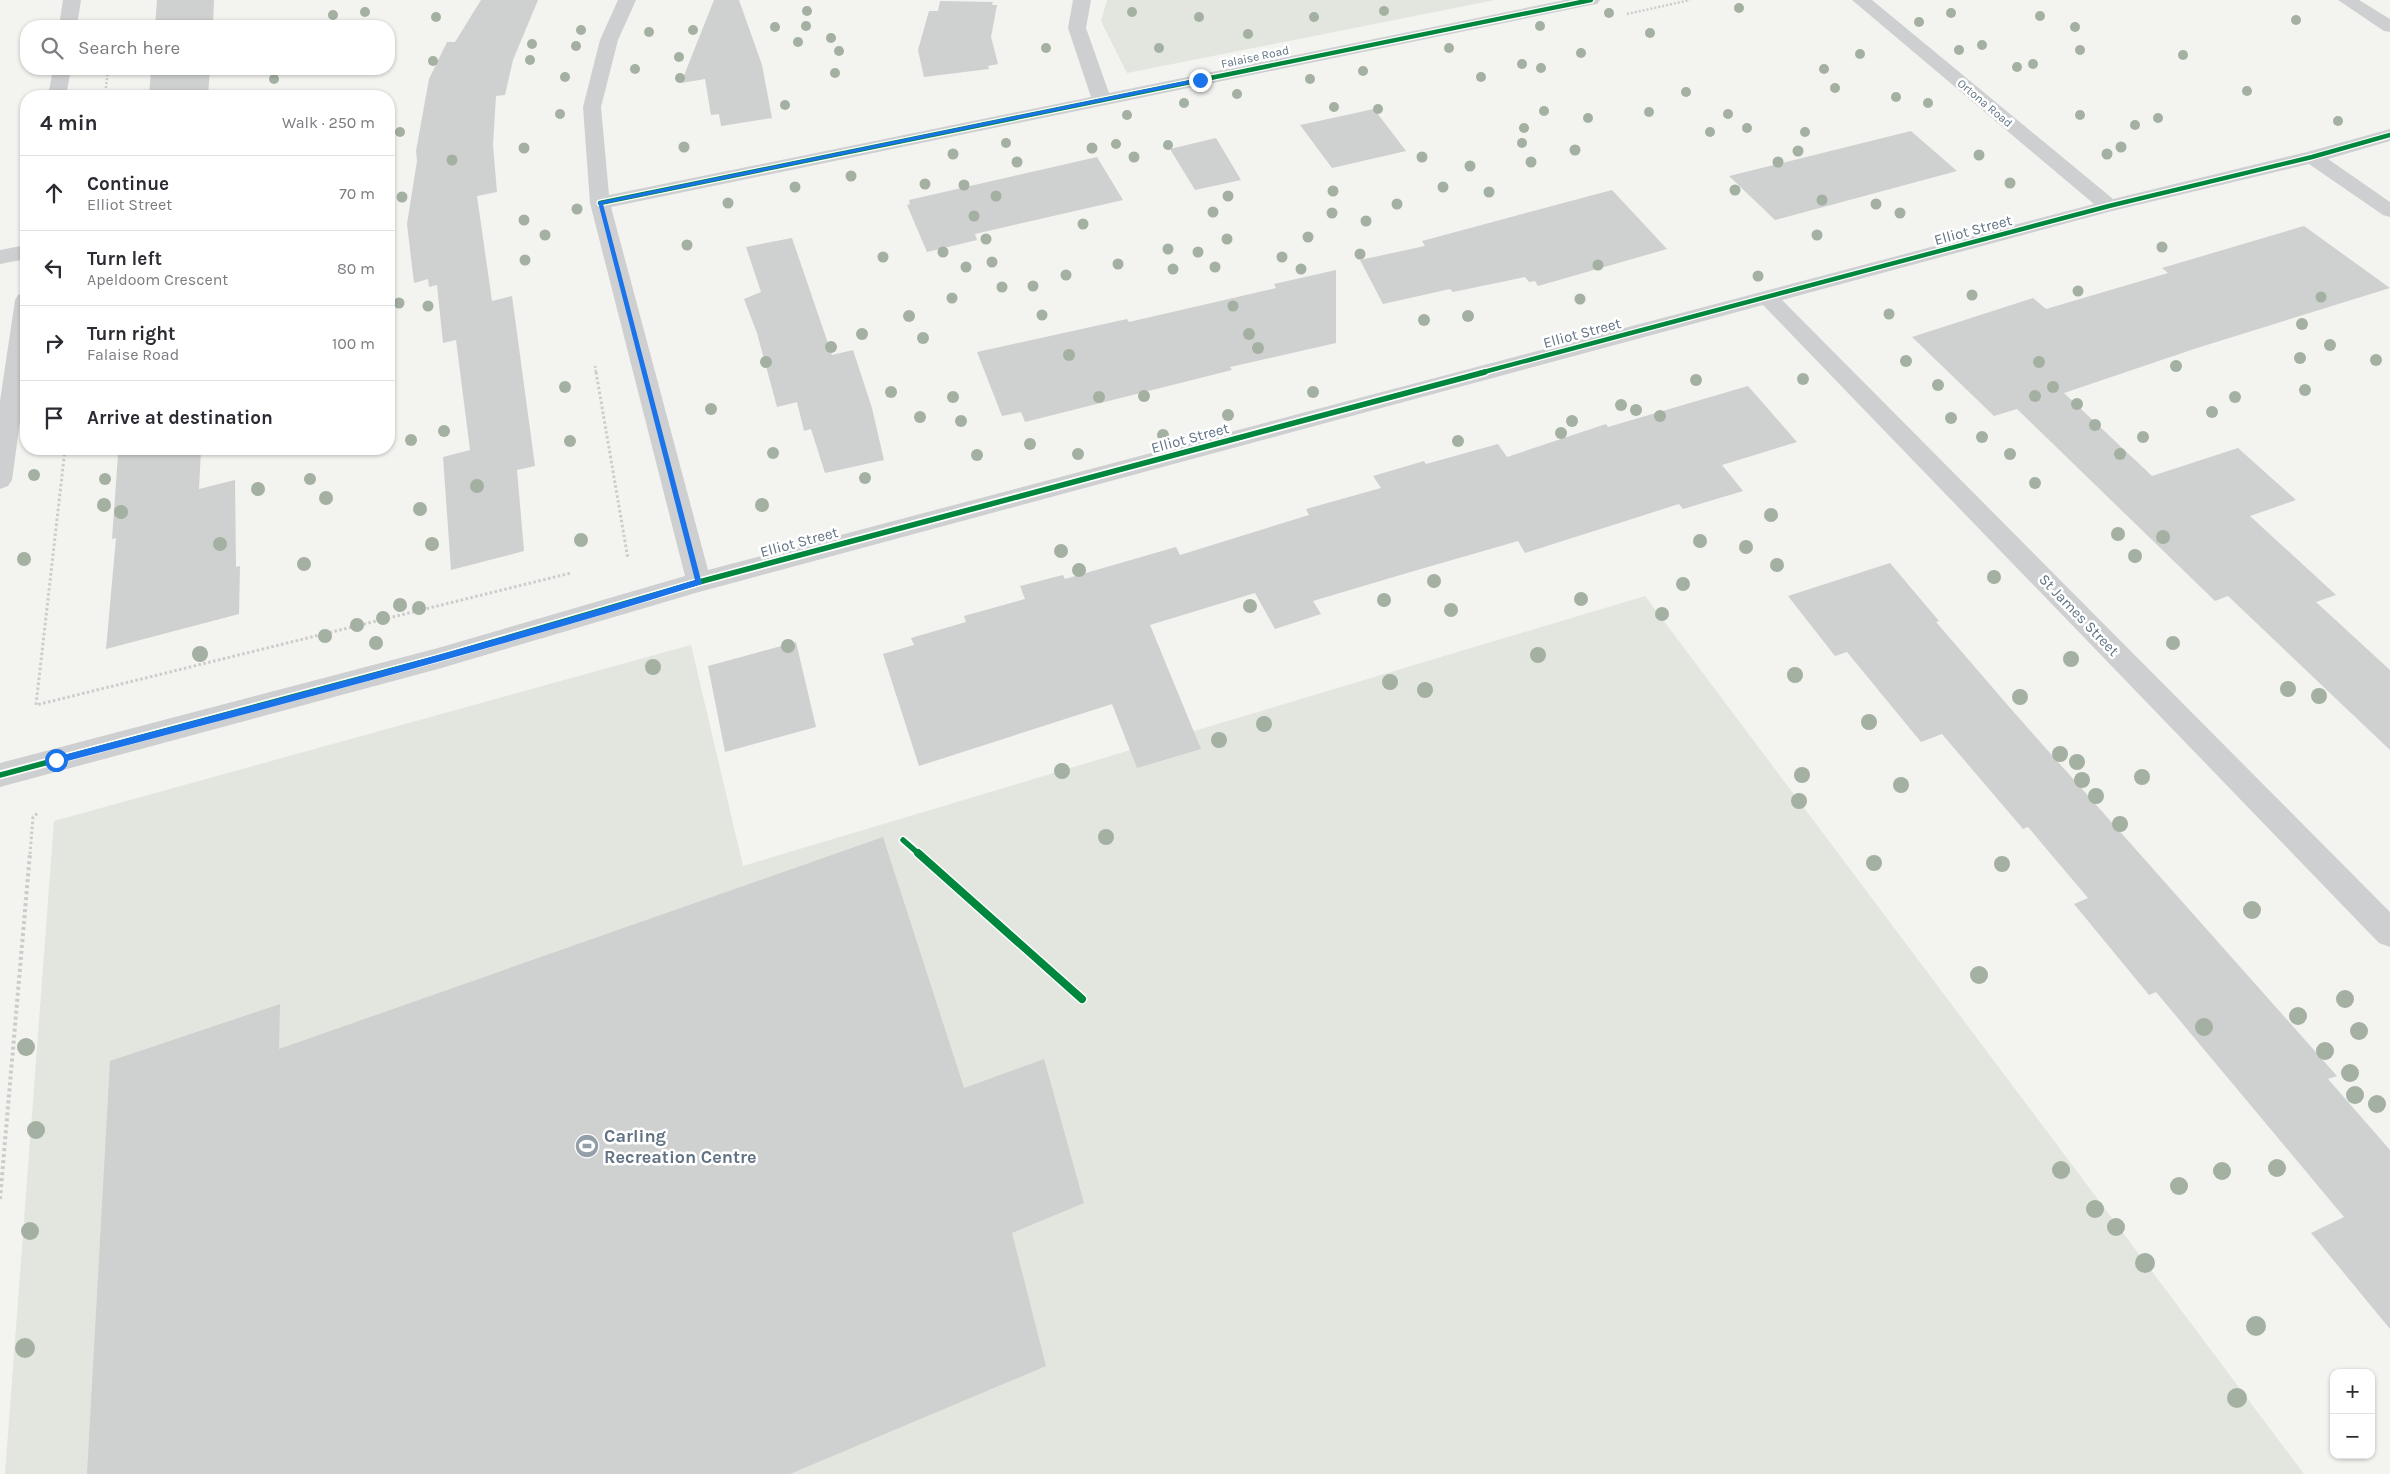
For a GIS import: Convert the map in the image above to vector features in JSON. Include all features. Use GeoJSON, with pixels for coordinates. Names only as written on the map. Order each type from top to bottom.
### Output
{"type":"FeatureCollection","features":[{"type":"Feature","properties":{"kind":"street"},"geometry":{"type":"LineString","coordinates":[[69,20],[72,0]]}},
{"type":"Feature","properties":{"kind":"street"},"geometry":{"type":"LineString","coordinates":[[627,0],[609,40],[592,107],[600,203],[699,582]]}},
{"type":"Feature","properties":{"kind":"street"},"geometry":{"type":"LineString","coordinates":[[1082,0],[1077,28],[1102,100]]}},
{"type":"Feature","properties":{"kind":"street","name":"Falaise Road"},"geometry":{"type":"LineString","coordinates":[[600,203],[1590,0]]}},
{"type":"Feature","properties":{"kind":"street","name":"Ortona Road"},"geometry":{"type":"LineString","coordinates":[[1861,0],[2110,206]]}},
{"type":"Feature","properties":{"kind":"street"},"geometry":{"type":"LineString","coordinates":[[2347,0],[2390,28]]}},
{"type":"Feature","properties":{"kind":"street"},"geometry":{"type":"LineString","coordinates":[[59,90],[61,75]]}},
{"type":"Feature","properties":{"kind":"street","name":"Elliot Street"},"geometry":{"type":"LineString","coordinates":[[0,775],[292,699],[599,613],[699,582],[2110,206],[2312,157],[2390,134]]}},
{"type":"Feature","properties":{"kind":"street"},"geometry":{"type":"LineString","coordinates":[[2312,157],[2390,211]]}},
{"type":"Feature","properties":{"kind":"street"},"geometry":{"type":"LineString","coordinates":[[0,257],[20,253]]}},
{"type":"Feature","properties":{"kind":"street","name":"St James Street"},"geometry":{"type":"LineString","coordinates":[[1767,297],[2390,933]]}},
{"type":"Feature","properties":{"kind":"street"},"geometry":{"type":"LineString","coordinates":[[0,480],[20,342]]}},
{"type":"Feature","properties":{"kind":"path"},"geometry":{"type":"LineString","coordinates":[[106,90],[107,75]]}},
{"type":"Feature","properties":{"kind":"path"},"geometry":{"type":"LineString","coordinates":[[595,364],[628,558],[619,561]]}},
{"type":"Feature","properties":{"kind":"path"},"geometry":{"type":"LineString","coordinates":[[64,455],[36,705],[580,570]]}},
{"type":"Feature","properties":{"kind":"path"},"geometry":{"type":"LineString","coordinates":[[0,1199],[33,817],[46,807]]}},
{"type":"Feature","properties":{"kind":"shaded area"},"geometry":{"type":"Polygon","coordinates":[[[1107,0],[1495,0],[1127,73],[1101,21],[1107,0]]]}},
{"type":"Feature","properties":{"kind":"shaded area"},"geometry":{"type":"Polygon","coordinates":[[[1645,596],[2304,1474],[5,1474],[54,821],[691,645],[743,866],[1645,596]]]}},
{"type":"Feature","properties":{"kind":"building"},"geometry":{"type":"Polygon","coordinates":[[[157,0],[214,0],[213,20],[155,20],[157,0]]]}},
{"type":"Feature","properties":{"kind":"building"},"geometry":{"type":"Polygon","coordinates":[[[481,0],[538,0],[513,60],[505,95],[496,96],[493,145],[497,192],[477,196],[492,301],[512,296],[535,466],[517,470],[524,551],[451,570],[443,457],[470,450],[456,340],[443,343],[437,285],[429,287],[428,279],[414,283],[407,224],[417,161],[416,151],[429,79],[447,42],[455,42],[481,0]]]}},
{"type":"Feature","properties":{"kind":"building"},"geometry":{"type":"Polygon","coordinates":[[[714,0],[739,0],[762,65],[772,118],[721,126],[719,114],[711,115],[705,79],[681,83],[714,0]]]}},
{"type":"Feature","properties":{"kind":"building"},"geometry":{"type":"Polygon","coordinates":[[[940,1],[993,2],[992,5],[997,5],[991,37],[998,64],[988,66],[989,69],[924,77],[918,50],[929,11],[938,11],[940,1]]]}},
{"type":"Feature","properties":{"kind":"building"},"geometry":{"type":"Polygon","coordinates":[[[151,75],[210,75],[208,90],[149,90],[151,75]]]}},
{"type":"Feature","properties":{"kind":"building"},"geometry":{"type":"Polygon","coordinates":[[[1374,109],[1406,151],[1332,168],[1300,125],[1374,109]]]}},
{"type":"Feature","properties":{"kind":"building"},"geometry":{"type":"Polygon","coordinates":[[[1911,131],[1957,171],[1775,220],[1729,176],[1911,131]]]}},
{"type":"Feature","properties":{"kind":"building"},"geometry":{"type":"Polygon","coordinates":[[[1216,138],[1241,180],[1195,190],[1170,149],[1216,138]]]}},
{"type":"Feature","properties":{"kind":"building"},"geometry":{"type":"Polygon","coordinates":[[[1097,157],[1123,200],[975,234],[977,240],[927,252],[907,205],[910,204],[909,200],[1097,157]]]}},
{"type":"Feature","properties":{"kind":"building"},"geometry":{"type":"Polygon","coordinates":[[[1612,190],[1667,249],[1538,286],[1535,281],[1529,282],[1525,277],[1453,292],[1450,289],[1383,304],[1360,260],[1425,246],[1422,241],[1612,190]]]}},
{"type":"Feature","properties":{"kind":"building"},"geometry":{"type":"Polygon","coordinates":[[[2304,226],[2390,288],[2197,348],[2064,393],[2152,476],[2238,448],[2296,500],[2250,516],[2336,595],[2316,602],[2390,670],[2390,750],[2228,596],[2215,601],[2017,409],[1994,416],[1912,337],[2033,298],[2046,309],[2168,273],[2162,268],[2304,226]]]}},
{"type":"Feature","properties":{"kind":"building"},"geometry":{"type":"Polygon","coordinates":[[[792,238],[832,355],[853,350],[872,408],[884,460],[825,473],[811,429],[804,431],[797,402],[777,407],[757,333],[744,299],[761,292],[746,247],[792,238]]]}},
{"type":"Feature","properties":{"kind":"building"},"geometry":{"type":"Polygon","coordinates":[[[1336,270],[1336,343],[1230,367],[1232,370],[1025,422],[1021,412],[1002,416],[977,352],[1127,319],[1129,322],[1276,288],[1274,284],[1336,270]]]}},
{"type":"Feature","properties":{"kind":"building"},"geometry":{"type":"Polygon","coordinates":[[[1748,386],[1797,442],[1722,465],[1743,491],[1683,509],[1679,504],[1525,553],[1518,541],[1407,573],[1313,601],[1321,614],[1275,629],[1255,593],[1150,625],[1201,749],[1137,768],[1112,704],[919,766],[883,654],[914,645],[911,638],[966,622],[964,616],[1025,599],[1020,586],[1063,575],[1065,579],[1176,547],[1180,555],[1309,515],[1306,509],[1381,488],[1373,476],[1424,461],[1426,464],[1498,444],[1507,457],[1606,424],[1608,427],[1748,386]]]}},
{"type":"Feature","properties":{"kind":"building"},"geometry":{"type":"Polygon","coordinates":[[[118,455],[201,455],[199,489],[235,480],[236,567],[240,566],[239,614],[106,649],[116,538],[112,539],[118,455]]]}},
{"type":"Feature","properties":{"kind":"building"},"geometry":{"type":"Polygon","coordinates":[[[1890,563],[1939,621],[1936,622],[2011,709],[2337,1076],[2328,1079],[2390,1150],[2390,1329],[2311,1233],[2344,1217],[2156,992],[2149,995],[2074,904],[2088,898],[2028,827],[2023,829],[1942,734],[1921,742],[1847,652],[1835,656],[1788,596],[1890,563]]]}},
{"type":"Feature","properties":{"kind":"building"},"geometry":{"type":"Polygon","coordinates":[[[796,642],[816,727],[725,752],[708,666],[796,642]]]}},
{"type":"Feature","properties":{"kind":"building","name":"Carling Recreation Centre"},"geometry":{"type":"Polygon","coordinates":[[[883,837],[964,1088],[1044,1059],[1084,1203],[1012,1233],[1046,1366],[790,1474],[87,1474],[110,1061],[280,1004],[279,1049],[883,837]]]}},
{"type":"Feature","properties":{"kind":"cycle path"},"geometry":{"type":"LineString","coordinates":[[600,203],[1591,0]]}},
{"type":"Feature","properties":{"kind":"cycle path"},"geometry":{"type":"LineString","coordinates":[[0,775],[438,658],[699,582],[2109,206],[2312,157],[2390,135]]}},
{"type":"Feature","properties":{"kind":"cycle path"},"geometry":{"type":"LineString","coordinates":[[903,840],[1082,999]]}},
{"type":"Feature","properties":{"kind":"place","name":"Carling Recreation Centre"},"geometry":{"type":"Point","coordinates":[587,1146]}},
{"type":"Feature","properties":{"kind":"route"},"geometry":{"type":"LineString","coordinates":[[56,760],[282,701],[599,613],[699,582],[600,203],[1200,80]]}}]}
